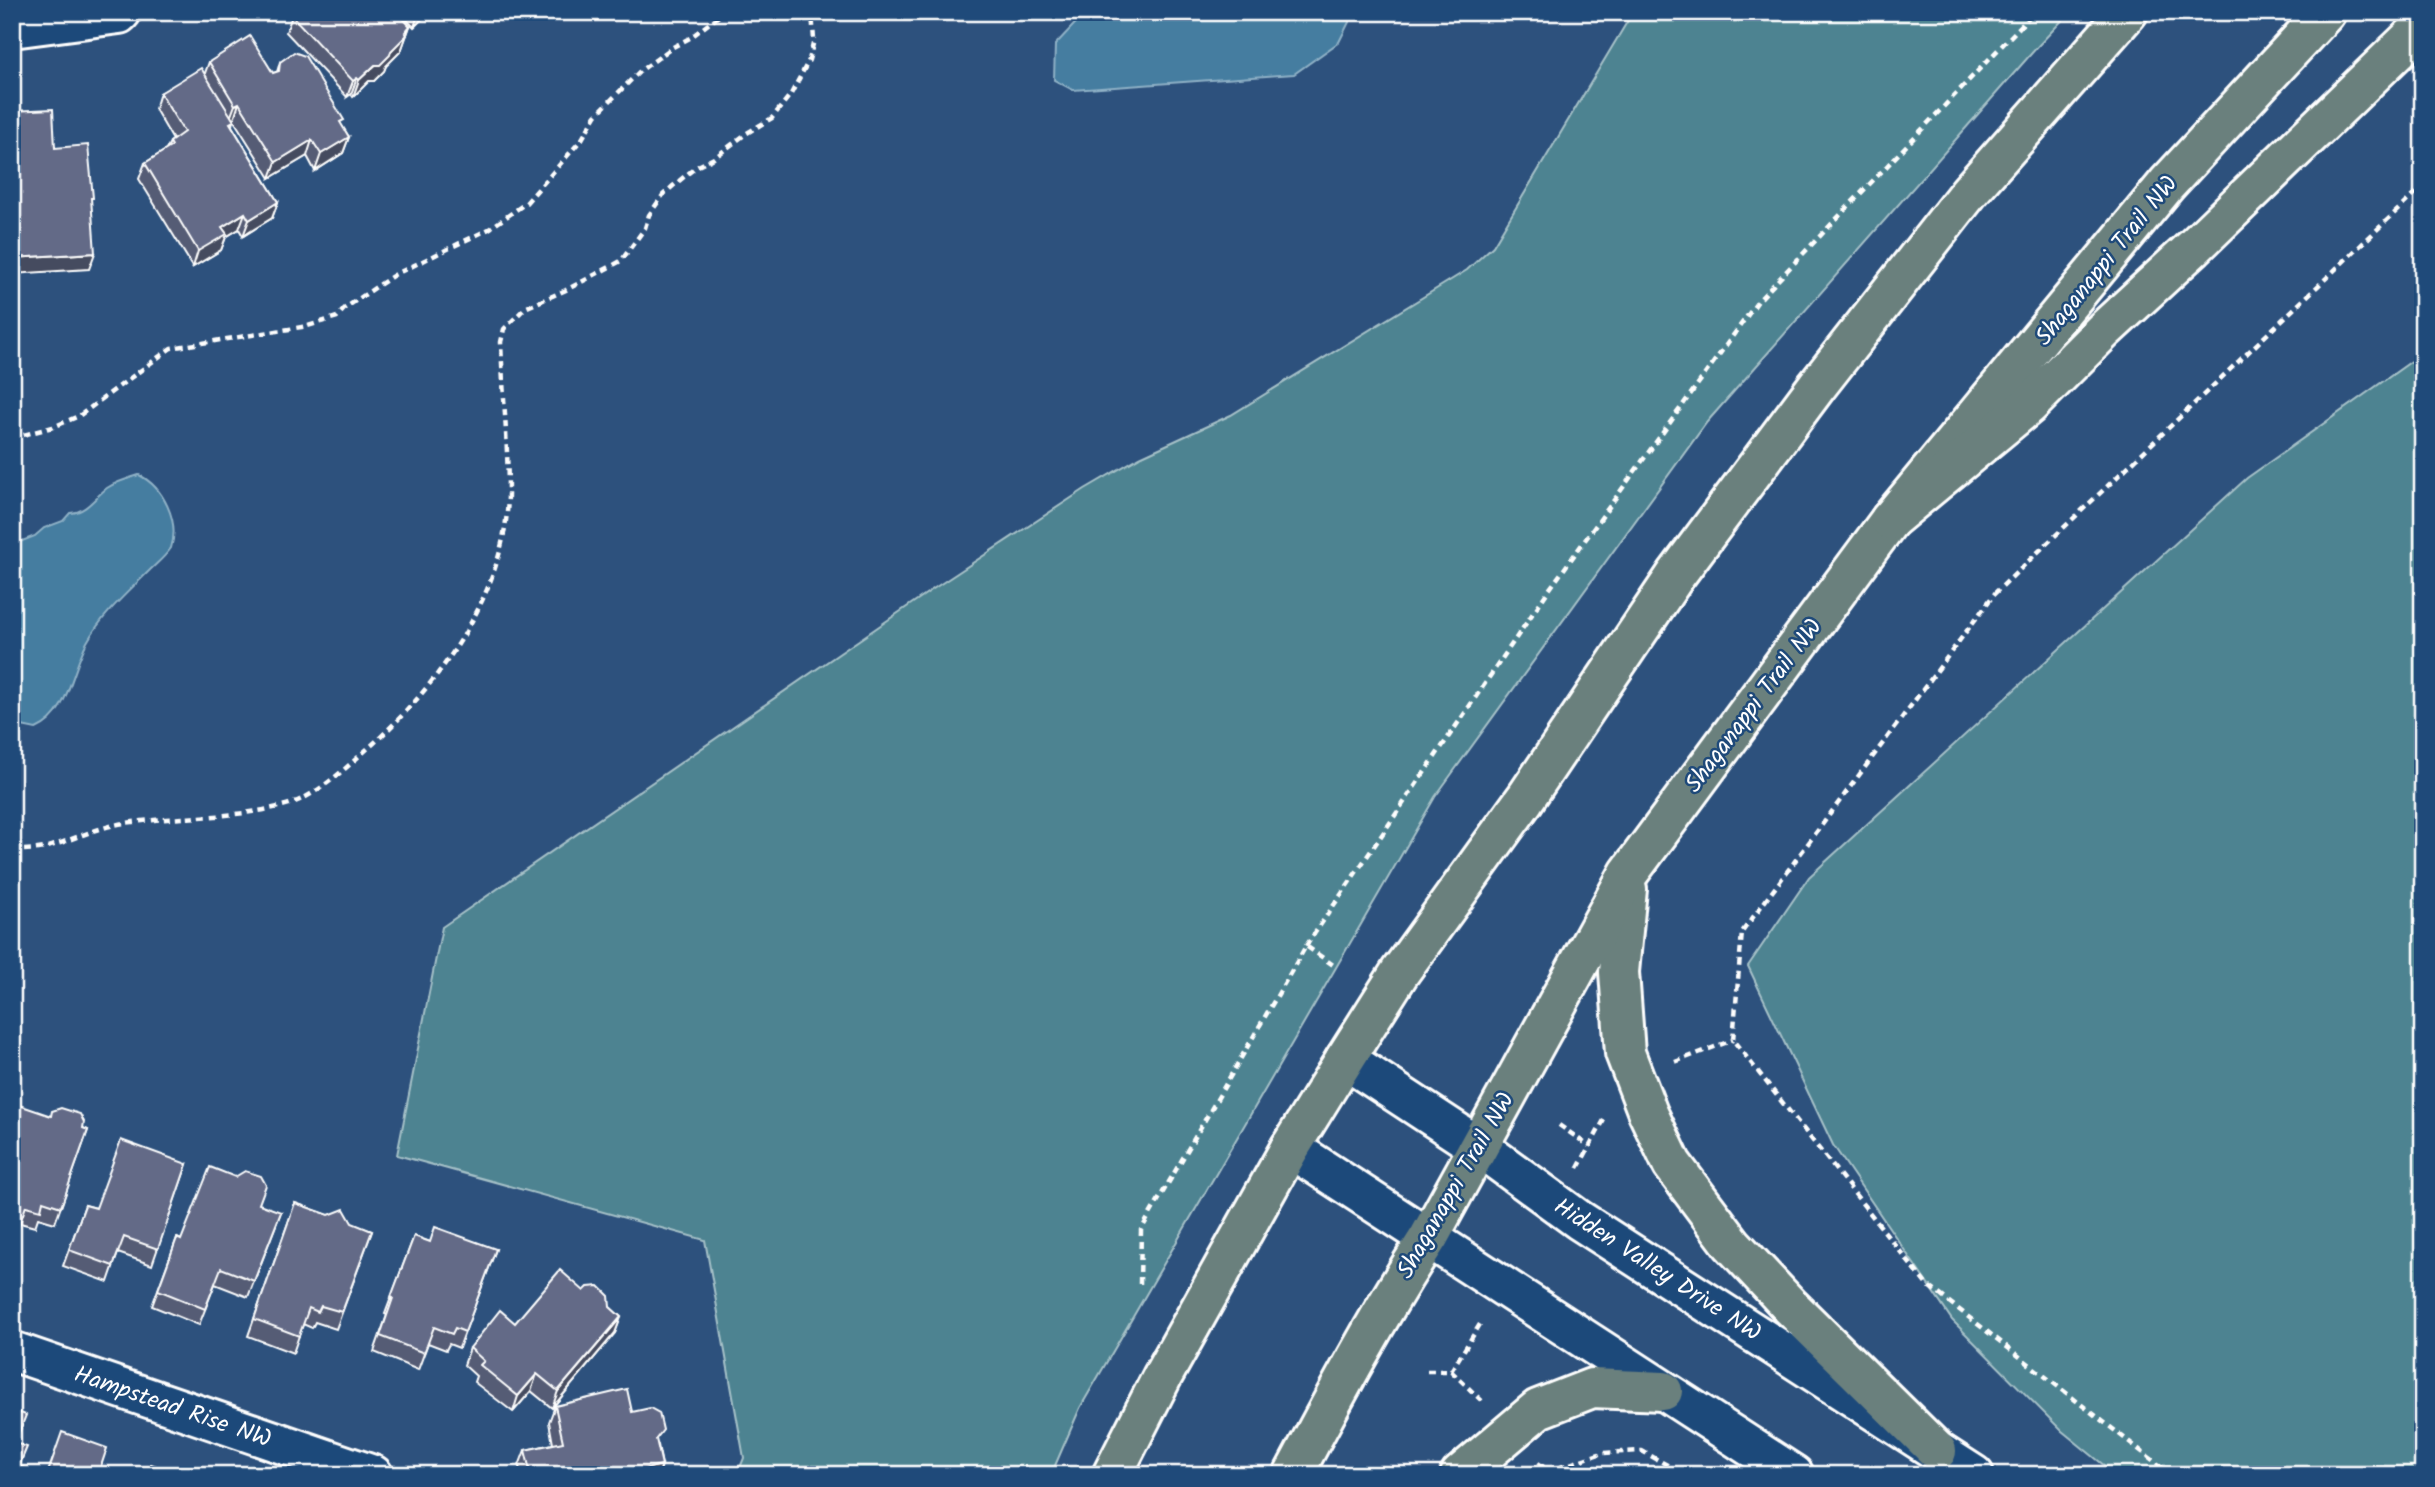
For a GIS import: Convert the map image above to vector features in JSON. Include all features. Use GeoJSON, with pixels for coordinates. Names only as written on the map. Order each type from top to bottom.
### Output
{"type":"FeatureCollection","features":[{"type":"Feature","properties":{"kind":"main road"},"geometry":{"type":"LineString","coordinates":[[1112,1475],[1162,1377],[1290,1148],[1345,1059],[1401,972],[1525,799],[1676,576],[1809,397],[1969,192],[2129,12]]}},
{"type":"Feature","properties":{"kind":"main road","name":"Shaganappi Trail NW"},"geometry":{"type":"LineString","coordinates":[[1293,1475],[1391,1296],[1429,1237],[1629,873],[1890,520],[2167,184],[2326,12]]}},
{"type":"Feature","properties":{"kind":"main road"},"geometry":{"type":"LineString","coordinates":[[1890,520],[2029,405],[2423,26]]}},
{"type":"Feature","properties":{"kind":"main road"},"geometry":{"type":"LineString","coordinates":[[1629,873],[1619,972],[1625,1053],[1648,1113],[1672,1164],[1732,1244],[1791,1307],[1937,1451]]}},
{"type":"Feature","properties":{"kind":"main road"},"geometry":{"type":"LineString","coordinates":[[1460,1475],[1538,1409],[1592,1388],[1663,1391]]}},
{"type":"Feature","properties":{"kind":"street"},"geometry":{"type":"LineString","coordinates":[[12,28],[121,12]]}},
{"type":"Feature","properties":{"kind":"street","name":"Hidden Valley Drive NW"},"geometry":{"type":"LineString","coordinates":[[1345,1059],[1479,1147],[1579,1220],[1974,1475]]}},
{"type":"Feature","properties":{"kind":"street"},"geometry":{"type":"LineString","coordinates":[[1290,1148],[1794,1475]]}},
{"type":"Feature","properties":{"kind":"street","name":"Hampstead Rise NW"},"geometry":{"type":"LineString","coordinates":[[12,1351],[373,1475]]}},
{"type":"Feature","properties":{"kind":"path"},"geometry":{"type":"LineString","coordinates":[[12,438],[53,427],[79,416],[172,348],[308,326],[337,317],[345,308],[394,275],[489,229],[526,203],[582,139],[596,115],[640,71],[724,12]]}},
{"type":"Feature","properties":{"kind":"path"},"geometry":{"type":"LineString","coordinates":[[12,850],[44,848],[121,823],[192,819],[283,806],[308,796],[341,773],[403,717],[456,647],[489,586],[502,542],[508,497],[501,342],[504,329],[525,308],[621,261],[645,228],[656,205],[673,186],[696,167],[714,158],[772,118],[791,94],[809,60],[814,40],[812,12]]}},
{"type":"Feature","properties":{"kind":"path"},"geometry":{"type":"LineString","coordinates":[[1140,1284],[1140,1230],[1306,947],[1546,594],[1758,301],[2034,12]]}},
{"type":"Feature","properties":{"kind":"path"},"geometry":{"type":"LineString","coordinates":[[2172,1475],[1926,1284],[1733,1040],[1742,932],[1995,593],[2423,186]]}},
{"type":"Feature","properties":{"kind":"path"},"geometry":{"type":"LineString","coordinates":[[1306,947],[1336,968]]}},
{"type":"Feature","properties":{"kind":"path"},"geometry":{"type":"LineString","coordinates":[[1672,1063],[1733,1040]]}},
{"type":"Feature","properties":{"kind":"path"},"geometry":{"type":"LineString","coordinates":[[1577,1170],[1607,1113]]}},
{"type":"Feature","properties":{"kind":"path"},"geometry":{"type":"LineString","coordinates":[[1559,1125],[1589,1146]]}},
{"type":"Feature","properties":{"kind":"path"},"geometry":{"type":"LineString","coordinates":[[1451,1371],[1483,1319]]}},
{"type":"Feature","properties":{"kind":"path"},"geometry":{"type":"LineString","coordinates":[[1427,1371],[1451,1371],[1486,1405]]}},
{"type":"Feature","properties":{"kind":"path"},"geometry":{"type":"LineString","coordinates":[[1534,1460],[1549,1471],[1602,1452],[1642,1451],[1685,1475]]}},
{"type":"Feature","properties":{"kind":"green space"},"geometry":{"type":"Polygon","coordinates":[[[1633,12],[2070,12],[1707,422],[1435,797],[1080,1408],[1051,1475],[737,1475],[744,1458],[705,1240],[397,1155],[442,927],[933,589],[1085,489],[1140,457],[1231,415],[1467,270],[1493,246],[1633,12]]]}},
{"type":"Feature","properties":{"kind":"green space"},"geometry":{"type":"Polygon","coordinates":[[[2423,353],[2423,1475],[2116,1475],[2062,1431],[1952,1320],[1833,1145],[1748,966],[1809,877],[2247,478],[2423,353]]]}},
{"type":"Feature","properties":{"kind":"water"},"geometry":{"type":"Polygon","coordinates":[[[1086,12],[1354,12],[1339,42],[1294,74],[1073,90],[1054,80],[1055,45],[1086,12]]]}},
{"type":"Feature","properties":{"kind":"water"},"geometry":{"type":"Polygon","coordinates":[[[139,475],[148,480],[167,506],[173,527],[171,548],[115,605],[93,632],[56,713],[36,729],[12,724],[12,545],[63,521],[70,513],[81,510],[111,486],[139,475]]]}},
{"type":"Feature","properties":{"kind":"building"},"geometry":{"type":"Polygon","coordinates":[[[295,12],[397,12],[410,26],[405,32],[407,35],[380,65],[375,65],[359,80],[357,78],[353,81],[292,16],[295,12]]]}},
{"type":"Feature","properties":{"kind":"building"},"geometry":{"type":"Polygon","coordinates":[[[250,36],[273,73],[279,71],[280,62],[294,52],[305,56],[344,120],[340,122],[349,137],[321,154],[312,140],[276,162],[239,103],[235,105],[209,62],[250,36]]]}},
{"type":"Feature","properties":{"kind":"building"},"geometry":{"type":"Polygon","coordinates":[[[201,68],[234,121],[230,123],[278,202],[249,220],[245,213],[222,227],[227,234],[198,251],[145,163],[172,146],[170,142],[184,132],[160,93],[201,68]]]}},
{"type":"Feature","properties":{"kind":"building"},"geometry":{"type":"Polygon","coordinates":[[[53,109],[55,148],[88,145],[95,253],[12,258],[12,111],[53,109]]]}},
{"type":"Feature","properties":{"kind":"building"},"geometry":{"type":"Polygon","coordinates":[[[19,1105],[51,1116],[52,1111],[61,1108],[80,1114],[84,1122],[83,1128],[88,1130],[61,1207],[43,1201],[41,1210],[26,1206],[15,1237],[12,1236],[12,1125],[19,1105]]]}},
{"type":"Feature","properties":{"kind":"building"},"geometry":{"type":"Polygon","coordinates":[[[121,1140],[187,1164],[158,1249],[124,1237],[113,1266],[69,1250],[85,1205],[96,1208],[121,1140]]]}},
{"type":"Feature","properties":{"kind":"building"},"geometry":{"type":"Polygon","coordinates":[[[210,1167],[235,1177],[245,1171],[261,1176],[266,1185],[259,1204],[281,1212],[254,1281],[221,1268],[205,1309],[158,1290],[177,1238],[181,1240],[210,1167]]]}},
{"type":"Feature","properties":{"kind":"building"},"geometry":{"type":"Polygon","coordinates":[[[295,1203],[329,1215],[344,1209],[352,1223],[372,1231],[342,1312],[321,1306],[318,1312],[309,1308],[299,1336],[254,1319],[295,1203]]]}},
{"type":"Feature","properties":{"kind":"building"},"geometry":{"type":"Polygon","coordinates":[[[435,1227],[496,1249],[465,1332],[455,1328],[452,1334],[434,1327],[424,1353],[380,1336],[393,1298],[391,1297],[414,1236],[430,1242],[435,1227]]]}},
{"type":"Feature","properties":{"kind":"building"},"geometry":{"type":"Polygon","coordinates":[[[560,1270],[584,1291],[588,1287],[599,1286],[609,1296],[610,1307],[621,1317],[558,1391],[537,1374],[518,1396],[480,1365],[484,1361],[470,1348],[500,1310],[515,1323],[560,1270]]]}},
{"type":"Feature","properties":{"kind":"building"},"geometry":{"type":"Polygon","coordinates":[[[627,1389],[632,1412],[650,1408],[659,1413],[663,1430],[656,1439],[662,1465],[618,1475],[531,1475],[525,1450],[563,1442],[555,1406],[627,1389]]]}},
{"type":"Feature","properties":{"kind":"building"},"geometry":{"type":"Polygon","coordinates":[[[12,1410],[26,1415],[15,1443],[27,1447],[19,1466],[39,1475],[12,1475],[12,1410]]]}},
{"type":"Feature","properties":{"kind":"building"},"geometry":{"type":"Polygon","coordinates":[[[62,1432],[107,1448],[98,1475],[47,1475],[62,1432]]]}},
{"type":"Feature","properties":{"kind":"building"},"geometry":{"type":"Polygon","coordinates":[[[151,1464],[181,1475],[147,1475],[151,1464]]]}}]}
